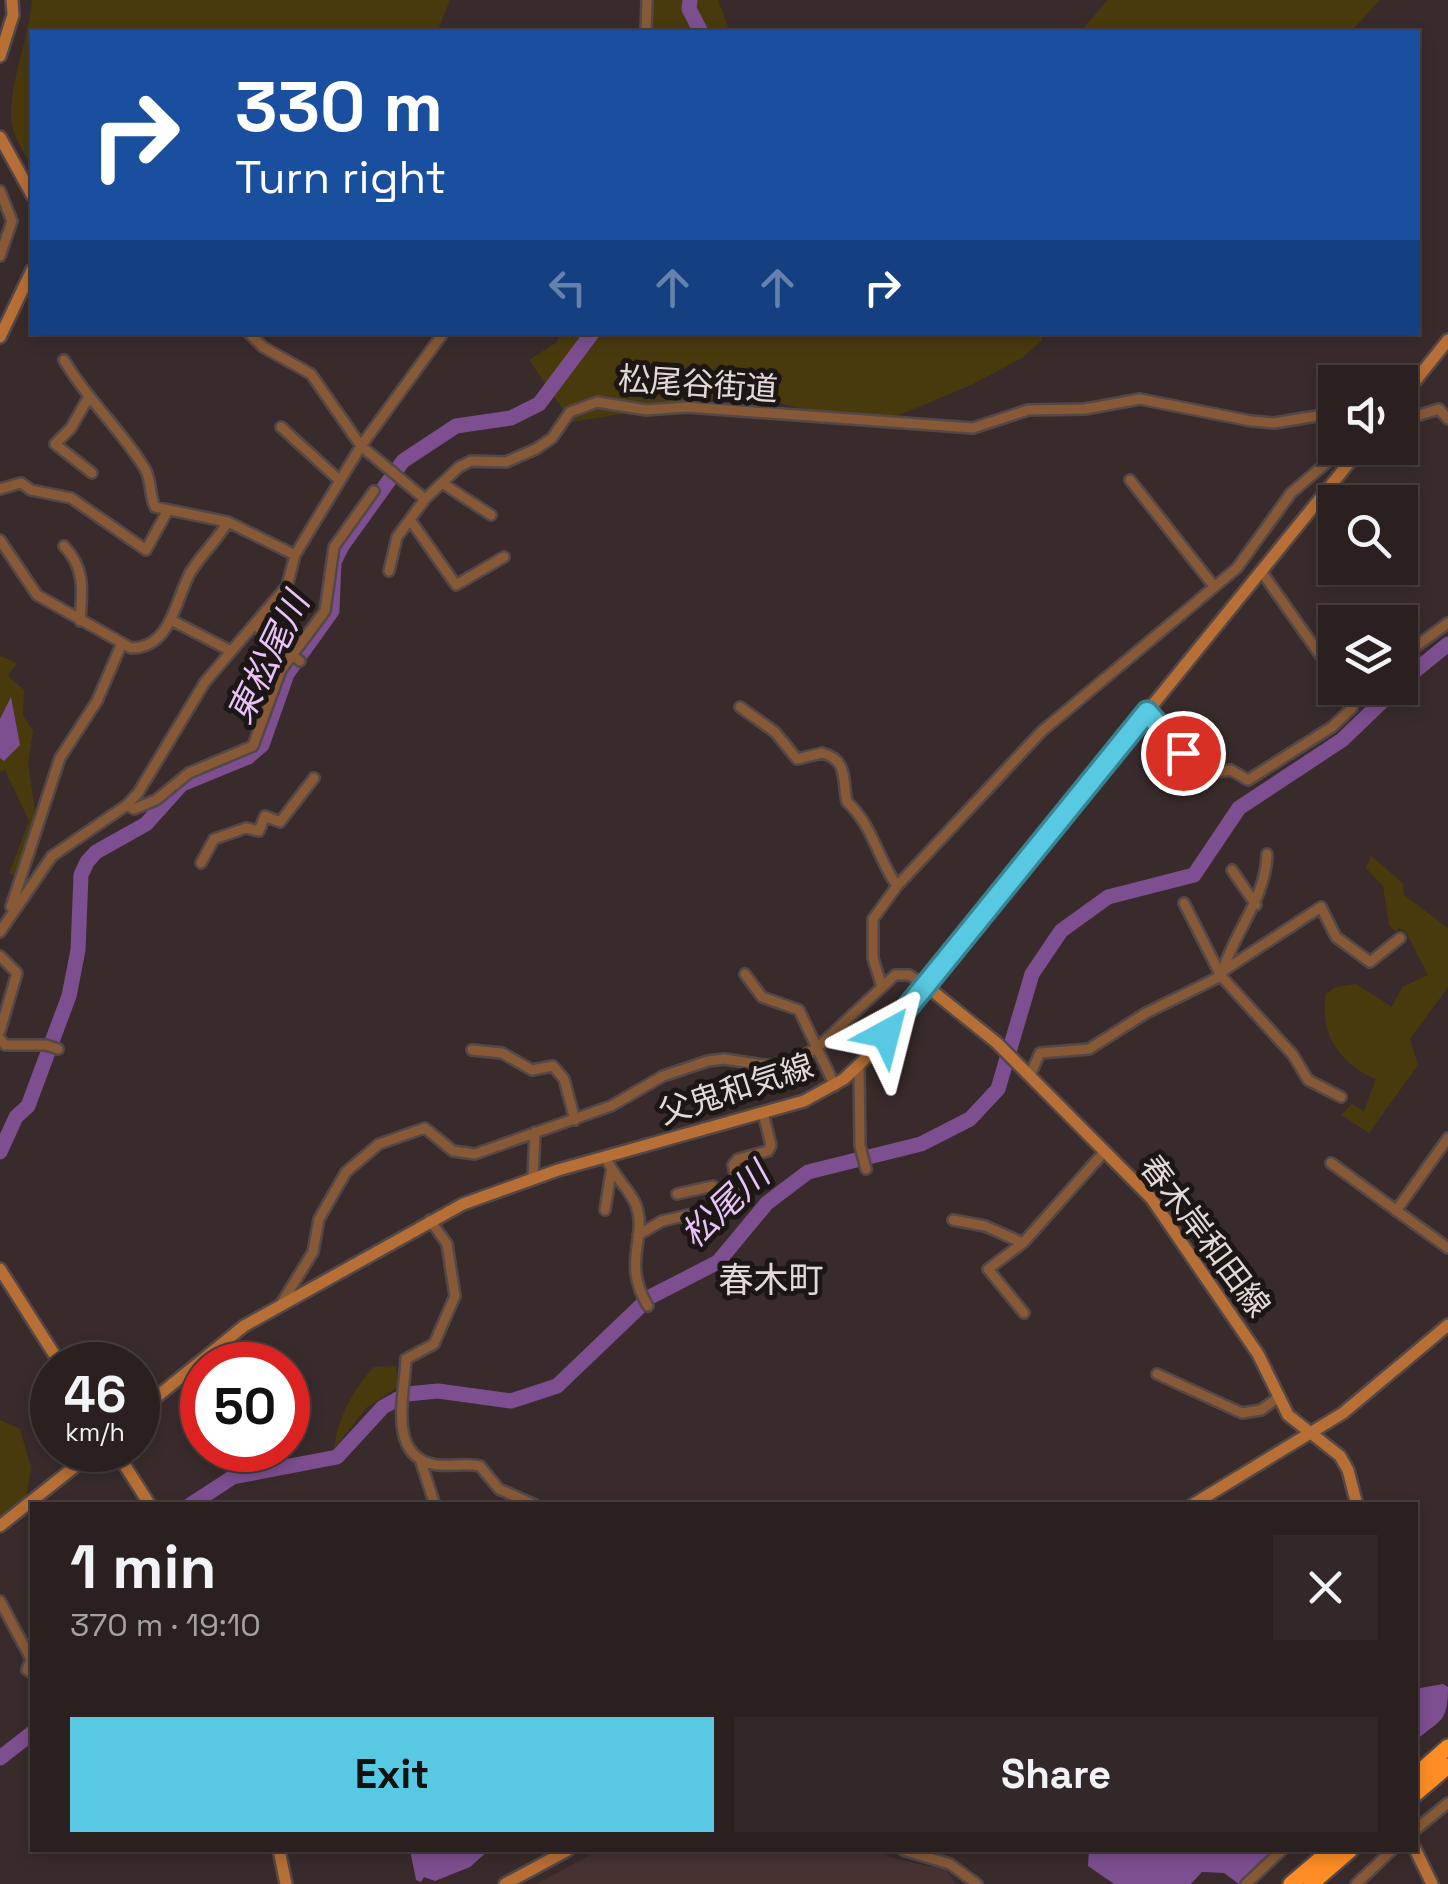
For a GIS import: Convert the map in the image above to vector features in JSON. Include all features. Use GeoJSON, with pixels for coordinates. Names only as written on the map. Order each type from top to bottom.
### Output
{"type":"FeatureCollection","features":[{"type":"Feature","properties":{"kind":"highway"},"geometry":{"type":"LineString","coordinates":[[1418,1773],[1448,1747]]}},
{"type":"Feature","properties":{"kind":"highway"},"geometry":{"type":"LineString","coordinates":[[1418,1791],[1448,1766]]}},
{"type":"Feature","properties":{"kind":"highway"},"geometry":{"type":"LineString","coordinates":[[1291,1884],[1329,1852]]}},
{"type":"Feature","properties":{"kind":"highway"},"geometry":{"type":"LineString","coordinates":[[1310,1884],[1348,1852]]}},
{"type":"Feature","properties":{"kind":"main road"},"geometry":{"type":"LineString","coordinates":[[0,56],[13,15],[12,0]]}},
{"type":"Feature","properties":{"kind":"main road"},"geometry":{"type":"LineString","coordinates":[[0,137],[4,155],[30,192]]}},
{"type":"Feature","properties":{"kind":"main road"},"geometry":{"type":"LineString","coordinates":[[0,337],[30,274]]}},
{"type":"Feature","properties":{"kind":"main road"},"geometry":{"type":"LineString","coordinates":[[1418,378],[1448,340]]}},
{"type":"Feature","properties":{"kind":"main road","name":"父鬼和気線"},"geometry":{"type":"LineString","coordinates":[[160,1393],[223,1340],[430,1220],[533,1178],[804,1101],[835,1086],[859,1067],[1347,465]]}},
{"type":"Feature","properties":{"kind":"main road","name":"春木岸和田線"},"geometry":{"type":"LineString","coordinates":[[925,985],[1026,1071],[1106,1151],[1171,1226],[1258,1354],[1297,1426],[1340,1456],[1356,1502]]}},
{"type":"Feature","properties":{"kind":"main road"},"geometry":{"type":"LineString","coordinates":[[0,1269],[46,1342]]}},
{"type":"Feature","properties":{"kind":"main road"},"geometry":{"type":"LineString","coordinates":[[1197,1502],[1311,1434],[1391,1376],[1448,1325]]}},
{"type":"Feature","properties":{"kind":"main road"},"geometry":{"type":"LineString","coordinates":[[30,1502],[68,1472]]}},
{"type":"Feature","properties":{"kind":"main road"},"geometry":{"type":"LineString","coordinates":[[129,1472],[147,1500]]}},
{"type":"Feature","properties":{"kind":"main road"},"geometry":{"type":"LineString","coordinates":[[0,1526],[30,1502]]}},
{"type":"Feature","properties":{"kind":"main road"},"geometry":{"type":"LineString","coordinates":[[279,1852],[286,1884]]}},
{"type":"Feature","properties":{"kind":"main road"},"geometry":{"type":"LineString","coordinates":[[505,1884],[564,1852]]}},
{"type":"Feature","properties":{"kind":"main road"},"geometry":{"type":"LineString","coordinates":[[1416,1852],[1432,1884]]}},
{"type":"Feature","properties":{"kind":"street"},"geometry":{"type":"LineString","coordinates":[[646,30],[647,0]]}},
{"type":"Feature","properties":{"kind":"street"},"geometry":{"type":"LineString","coordinates":[[0,192],[12,222],[0,256]]}},
{"type":"Feature","properties":{"kind":"street"},"geometry":{"type":"LineString","coordinates":[[251,335],[263,347],[311,374],[361,446],[425,499]]}},
{"type":"Feature","properties":{"kind":"street"},"geometry":{"type":"LineString","coordinates":[[2,928],[52,856],[128,805],[205,682],[287,586],[295,554],[338,479],[442,335]]}},
{"type":"Feature","properties":{"kind":"street"},"geometry":{"type":"LineString","coordinates":[[64,360],[88,398],[117,429],[147,473],[155,506],[228,522],[295,554]]}},
{"type":"Feature","properties":{"kind":"street"},"geometry":{"type":"LineString","coordinates":[[88,398],[71,428],[55,444],[92,473]]}},
{"type":"Feature","properties":{"kind":"street","name":"松尾谷街道"},"geometry":{"type":"LineString","coordinates":[[388,571],[397,537],[442,482],[471,461],[506,462],[536,450],[552,438],[570,412],[597,402],[646,410],[687,407],[973,428],[1028,410],[1085,410],[1140,399],[1250,422],[1274,423],[1318,416]]}},
{"type":"Feature","properties":{"kind":"street"},"geometry":{"type":"LineString","coordinates":[[1418,415],[1439,409],[1448,419]]}},
{"type":"Feature","properties":{"kind":"street"},"geometry":{"type":"LineString","coordinates":[[281,427],[338,479]]}},
{"type":"Feature","properties":{"kind":"street"},"geometry":{"type":"LineString","coordinates":[[881,984],[873,958],[873,920],[897,886],[1042,731],[1213,584],[1237,568],[1291,493],[1324,465]]}},
{"type":"Feature","properties":{"kind":"street"},"geometry":{"type":"LineString","coordinates":[[1130,480],[1213,584]]}},
{"type":"Feature","properties":{"kind":"street"},"geometry":{"type":"LineString","coordinates":[[442,482],[491,515]]}},
{"type":"Feature","properties":{"kind":"street"},"geometry":{"type":"LineString","coordinates":[[0,489],[21,483],[31,490],[71,498],[146,550],[168,510]]}},
{"type":"Feature","properties":{"kind":"street"},"geometry":{"type":"LineString","coordinates":[[128,805],[134,809],[149,804],[189,772],[254,746],[281,670],[320,622],[334,547],[374,490]]}},
{"type":"Feature","properties":{"kind":"street"},"geometry":{"type":"LineString","coordinates":[[411,521],[456,585],[504,557]]}},
{"type":"Feature","properties":{"kind":"street"},"geometry":{"type":"LineString","coordinates":[[0,540],[30,588],[131,648],[150,644],[171,620],[193,568],[228,522]]}},
{"type":"Feature","properties":{"kind":"street"},"geometry":{"type":"LineString","coordinates":[[64,546],[78,561],[83,584],[80,621]]}},
{"type":"Feature","properties":{"kind":"street"},"geometry":{"type":"LineString","coordinates":[[1261,571],[1318,652]]}},
{"type":"Feature","properties":{"kind":"street"},"geometry":{"type":"LineString","coordinates":[[171,620],[231,650]]}},
{"type":"Feature","properties":{"kind":"street"},"geometry":{"type":"LineString","coordinates":[[1418,645],[1448,623]]}},
{"type":"Feature","properties":{"kind":"street"},"geometry":{"type":"LineString","coordinates":[[256,626],[295,657]]}},
{"type":"Feature","properties":{"kind":"street"},"geometry":{"type":"LineString","coordinates":[[2,928],[36,844],[60,758],[97,701],[122,644]]}},
{"type":"Feature","properties":{"kind":"street"},"geometry":{"type":"LineString","coordinates":[[1147,712],[1201,774],[1232,770],[1248,780],[1332,727],[1352,705]]}},
{"type":"Feature","properties":{"kind":"street"},"geometry":{"type":"LineString","coordinates":[[740,707],[775,732],[796,759],[822,752],[837,760],[846,775],[847,802],[861,814],[880,862],[897,886]]}},
{"type":"Feature","properties":{"kind":"street"},"geometry":{"type":"LineString","coordinates":[[200,863],[214,839],[246,828],[259,831],[265,816],[280,822],[314,778]]}},
{"type":"Feature","properties":{"kind":"street"},"geometry":{"type":"LineString","coordinates":[[1222,973],[1237,931],[1256,904],[1267,854]]}},
{"type":"Feature","properties":{"kind":"street"},"geometry":{"type":"LineString","coordinates":[[1232,870],[1256,904]]}},
{"type":"Feature","properties":{"kind":"street"},"geometry":{"type":"LineString","coordinates":[[1184,903],[1222,973],[1293,1055],[1308,1080],[1341,1097]]}},
{"type":"Feature","properties":{"kind":"street"},"geometry":{"type":"LineString","coordinates":[[1026,1071],[1040,1052],[1088,1050],[1146,1013],[1222,973],[1321,907],[1336,938],[1370,962],[1400,938]]}},
{"type":"Feature","properties":{"kind":"street"},"geometry":{"type":"LineString","coordinates":[[0,956],[17,974],[0,1035],[5,1045],[46,1045],[58,1050]]}},
{"type":"Feature","properties":{"kind":"street"},"geometry":{"type":"LineString","coordinates":[[745,974],[762,997],[800,1010],[835,1086]]}},
{"type":"Feature","properties":{"kind":"street"},"geometry":{"type":"LineString","coordinates":[[282,1304],[313,1252],[326,1204],[346,1172],[378,1144],[425,1128],[462,1155],[575,1120],[637,1094],[663,1076],[708,1061],[724,1059],[778,1067],[818,1047],[894,975],[909,975],[925,985]]}},
{"type":"Feature","properties":{"kind":"street"},"geometry":{"type":"LineString","coordinates":[[472,1050],[502,1053],[532,1070],[553,1066],[564,1079],[575,1120]]}},
{"type":"Feature","properties":{"kind":"street"},"geometry":{"type":"LineString","coordinates":[[859,1067],[860,1146],[865,1167]]}},
{"type":"Feature","properties":{"kind":"street"},"geometry":{"type":"LineString","coordinates":[[638,1235],[662,1221],[735,1207],[740,1194],[733,1165],[768,1151],[771,1145],[763,1113]]}},
{"type":"Feature","properties":{"kind":"street"},"geometry":{"type":"LineString","coordinates":[[533,1178],[535,1132]]}},
{"type":"Feature","properties":{"kind":"street"},"geometry":{"type":"LineString","coordinates":[[1396,1211],[1448,1138]]}},
{"type":"Feature","properties":{"kind":"street"},"geometry":{"type":"LineString","coordinates":[[746,1142],[750,1156]]}},
{"type":"Feature","properties":{"kind":"street"},"geometry":{"type":"LineString","coordinates":[[1024,1313],[988,1269],[1022,1243],[1106,1151]]}},
{"type":"Feature","properties":{"kind":"street"},"geometry":{"type":"LineString","coordinates":[[606,1158],[611,1172],[634,1200],[638,1235],[633,1249],[638,1290],[648,1306]]}},
{"type":"Feature","properties":{"kind":"street"},"geometry":{"type":"LineString","coordinates":[[1332,1162],[1448,1248]]}},
{"type":"Feature","properties":{"kind":"street"},"geometry":{"type":"LineString","coordinates":[[605,1210],[611,1172]]}},
{"type":"Feature","properties":{"kind":"street"},"geometry":{"type":"LineString","coordinates":[[678,1194],[713,1186]]}},
{"type":"Feature","properties":{"kind":"street"},"geometry":{"type":"LineString","coordinates":[[695,1190],[700,1211]]}},
{"type":"Feature","properties":{"kind":"street"},"geometry":{"type":"LineString","coordinates":[[430,1220],[447,1244],[455,1296],[434,1344],[406,1360],[401,1414],[407,1445],[420,1458],[435,1465],[480,1466],[500,1489],[528,1502]]}},
{"type":"Feature","properties":{"kind":"street"},"geometry":{"type":"LineString","coordinates":[[953,1220],[985,1226],[1022,1243]]}},
{"type":"Feature","properties":{"kind":"street"},"geometry":{"type":"LineString","coordinates":[[1157,1374],[1242,1412],[1261,1410],[1279,1397]]}},
{"type":"Feature","properties":{"kind":"street"},"geometry":{"type":"LineString","coordinates":[[420,1458],[434,1502]]}},
{"type":"Feature","properties":{"kind":"street"},"geometry":{"type":"LineString","coordinates":[[0,1601],[30,1657]]}},
{"type":"Feature","properties":{"kind":"street"},"geometry":{"type":"LineString","coordinates":[[0,1626],[10,1619]]}},
{"type":"Feature","properties":{"kind":"street"},"geometry":{"type":"LineString","coordinates":[[1418,1827],[1448,1802]]}},
{"type":"Feature","properties":{"kind":"street"},"geometry":{"type":"LineString","coordinates":[[910,1852],[950,1864],[977,1884]]}},
{"type":"Feature","properties":{"kind":"street"},"geometry":{"type":"LineString","coordinates":[[1246,1884],[1280,1852]]}},
{"type":"Feature","properties":{"kind":"street"},"geometry":{"type":"LineString","coordinates":[[1356,1884],[1390,1852]]}},
{"type":"Feature","properties":{"kind":"shaded area"},"geometry":{"type":"Polygon","coordinates":[[[32,0],[450,0],[438,30],[30,30],[30,164],[13,131],[11,110],[32,0]]]}},
{"type":"Feature","properties":{"kind":"shaded area"},"geometry":{"type":"Polygon","coordinates":[[[655,0],[718,0],[729,30],[644,30],[655,0]]]}},
{"type":"Feature","properties":{"kind":"shaded area"},"geometry":{"type":"Polygon","coordinates":[[[1108,0],[1380,0],[1352,30],[1082,30],[1108,0]]]}},
{"type":"Feature","properties":{"kind":"shaded area"},"geometry":{"type":"Polygon","coordinates":[[[559,335],[1042,335],[1042,340],[1022,358],[973,384],[890,419],[827,415],[743,394],[572,422],[529,360],[557,342],[559,335]]]}},
{"type":"Feature","properties":{"kind":"shaded area"},"geometry":{"type":"Polygon","coordinates":[[[0,656],[17,663],[8,676],[24,690],[23,715],[33,731],[28,763],[36,819],[20,876],[9,874],[29,821],[5,770],[0,772],[0,656]]]}},
{"type":"Feature","properties":{"kind":"shaded area"},"geometry":{"type":"Polygon","coordinates":[[[11,697],[20,745],[4,761],[0,758],[0,719],[11,697]]]}},
{"type":"Feature","properties":{"kind":"shaded area"},"geometry":{"type":"Polygon","coordinates":[[[1371,856],[1403,883],[1404,895],[1448,928],[1448,987],[1410,1039],[1418,1065],[1369,1133],[1341,1115],[1352,1104],[1364,1111],[1376,1079],[1353,1066],[1335,1046],[1326,1022],[1326,994],[1336,987],[1356,984],[1392,1007],[1402,987],[1428,975],[1406,932],[1399,928],[1396,932],[1389,925],[1383,886],[1366,868],[1371,856]]]}},
{"type":"Feature","properties":{"kind":"shaded area"},"geometry":{"type":"Polygon","coordinates":[[[396,1366],[398,1387],[366,1408],[334,1449],[343,1415],[359,1385],[374,1367],[396,1366]]]}},
{"type":"Feature","properties":{"kind":"shaded area"},"geometry":{"type":"Polygon","coordinates":[[[0,1420],[20,1429],[30,1472],[26,1498],[0,1518],[0,1420]]]}},
{"type":"Feature","properties":{"kind":"shaded area"},"geometry":{"type":"Polygon","coordinates":[[[1443,1684],[1448,1687],[1444,1715],[1418,1739],[1418,1688],[1443,1684]]]}},
{"type":"Feature","properties":{"kind":"shaded area"},"geometry":{"type":"Polygon","coordinates":[[[410,1852],[487,1852],[470,1867],[435,1881],[424,1877],[421,1882],[416,1880],[410,1852]]]}},
{"type":"Feature","properties":{"kind":"shaded area"},"geometry":{"type":"Polygon","coordinates":[[[595,1852],[882,1852],[946,1870],[956,1884],[537,1884],[595,1852]]]}},
{"type":"Feature","properties":{"kind":"shaded area"},"geometry":{"type":"Polygon","coordinates":[[[1089,1852],[1275,1852],[1239,1884],[1224,1873],[1202,1872],[1191,1884],[1114,1884],[1088,1866],[1089,1852]]]}},
{"type":"Feature","properties":{"kind":"waterway","name":"東松尾川"},"geometry":{"type":"LineString","coordinates":[[690,0],[689,9],[700,30]]}},
{"type":"Feature","properties":{"kind":"waterway","name":"東松尾川"},"geometry":{"type":"LineString","coordinates":[[0,1152],[16,1117],[28,1106],[69,996],[78,950],[81,875],[87,862],[96,852],[146,824],[182,784],[248,757],[262,745],[287,674],[332,611],[334,562],[403,461],[456,426],[511,418],[539,404],[591,335]]}},
{"type":"Feature","properties":{"kind":"waterway","name":"松尾川"},"geometry":{"type":"LineString","coordinates":[[1418,668],[1448,644]]}},
{"type":"Feature","properties":{"kind":"waterway","name":"松尾川"},"geometry":{"type":"LineString","coordinates":[[195,1502],[233,1477],[337,1457],[383,1407],[407,1394],[438,1391],[511,1401],[557,1386],[650,1297],[718,1262],[767,1203],[808,1172],[921,1144],[970,1119],[998,1089],[1032,974],[1061,931],[1108,897],[1194,875],[1239,808],[1342,740],[1378,705]]}},
{"type":"Feature","properties":{"kind":"waterway","name":"松尾川"},"geometry":{"type":"LineString","coordinates":[[0,1758],[30,1735]]}},
{"type":"Feature","properties":{"kind":"district","name":"春木町"},"geometry":{"type":"Point","coordinates":[771,1280]}},
{"type":"Feature","properties":{"kind":"route"},"geometry":{"type":"LineString","coordinates":[[886,1034],[1147,712],[1183,753]]}}]}
